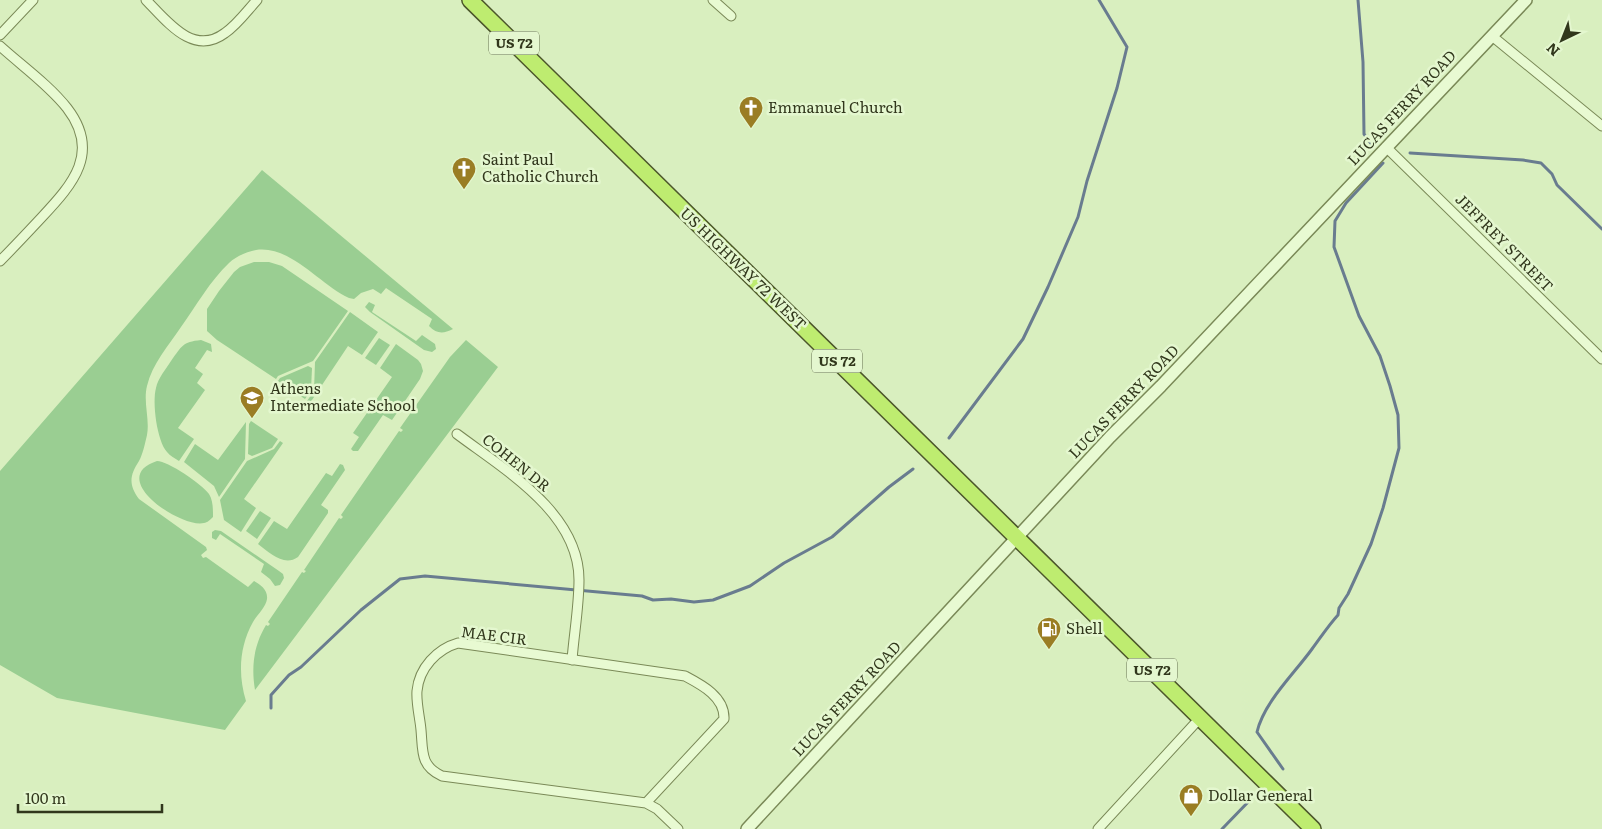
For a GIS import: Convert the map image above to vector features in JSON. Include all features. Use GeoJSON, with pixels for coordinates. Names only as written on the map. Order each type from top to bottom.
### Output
{"type":"FeatureCollection","features":[{"type":"Feature","properties":{"kind":"highway","name":"US HIGHWAY 72 WEST"},"geometry":{"type":"LineString","coordinates":[[470,0],[1016,537]]}},
{"type":"Feature","properties":{"kind":"highway","name":"US 72"},"geometry":{"type":"LineString","coordinates":[[1016,537],[1313,829]]}},
{"type":"Feature","properties":{"kind":"street"},"geometry":{"type":"LineString","coordinates":[[0,36],[33,0]]}},
{"type":"Feature","properties":{"kind":"street"},"geometry":{"type":"LineString","coordinates":[[146,0],[172,26],[190,40],[202,42],[214,40],[226,33],[257,0]]}},
{"type":"Feature","properties":{"kind":"street"},"geometry":{"type":"LineString","coordinates":[[713,0],[731,16]]}},
{"type":"Feature","properties":{"kind":"street","name":"LUCAS FERRY ROAD"},"geometry":{"type":"LineString","coordinates":[[747,829],[1016,537],[1526,0]]}},
{"type":"Feature","properties":{"kind":"street"},"geometry":{"type":"LineString","coordinates":[[1492,36],[1602,126]]}},
{"type":"Feature","properties":{"kind":"street"},"geometry":{"type":"LineString","coordinates":[[0,46],[50,90],[66,107],[78,128],[83,152],[81,164],[71,185],[0,262]]}},
{"type":"Feature","properties":{"kind":"street","name":"JEFFREY STREET"},"geometry":{"type":"LineString","coordinates":[[1386,147],[1602,359]]}},
{"type":"Feature","properties":{"kind":"street","name":"COHEN DR"},"geometry":{"type":"LineString","coordinates":[[457,434],[534,493],[556,517],[574,550],[579,584],[572,660]]}},
{"type":"Feature","properties":{"kind":"street","name":"MAE CIR"},"geometry":{"type":"LineString","coordinates":[[646,803],[724,718],[724,709],[719,700],[701,685],[684,676],[458,643],[447,646],[437,653],[429,663],[420,679],[417,691],[423,757],[428,767],[442,776],[646,803],[657,809],[678,829]]}},
{"type":"Feature","properties":{"kind":"street"},"geometry":{"type":"LineString","coordinates":[[1098,829],[1200,718]]}},
{"type":"Feature","properties":{"kind":"green space"},"geometry":{"type":"Polygon","coordinates":[[[262,170],[453,329],[446,332],[435,331],[429,326],[432,319],[386,288],[381,294],[373,289],[361,293],[354,299],[349,298],[305,267],[281,254],[269,250],[256,250],[235,258],[229,263],[204,294],[161,355],[149,378],[146,392],[147,435],[142,455],[132,475],[132,484],[135,494],[139,499],[206,547],[207,550],[201,555],[203,558],[206,557],[248,587],[254,581],[265,590],[266,602],[248,632],[241,661],[243,691],[246,701],[225,730],[57,698],[0,665],[0,471],[262,170]]]}},
{"type":"Feature","properties":{"kind":"green space"},"geometry":{"type":"Polygon","coordinates":[[[254,262],[269,262],[282,266],[348,311],[313,361],[278,376],[276,379],[217,340],[207,331],[207,309],[219,291],[240,267],[254,262]]]}},
{"type":"Feature","properties":{"kind":"green space"},"geometry":{"type":"Polygon","coordinates":[[[369,302],[375,305],[372,312],[416,341],[422,335],[435,344],[436,349],[432,352],[424,350],[370,312],[365,307],[369,302]]]}},
{"type":"Feature","properties":{"kind":"green space"},"geometry":{"type":"Polygon","coordinates":[[[350,312],[378,332],[362,355],[348,346],[310,403],[307,401],[314,391],[315,362],[350,312]]]}},
{"type":"Feature","properties":{"kind":"green space"},"geometry":{"type":"Polygon","coordinates":[[[379,338],[390,345],[376,365],[365,358],[379,338]]]}},
{"type":"Feature","properties":{"kind":"green space"},"geometry":{"type":"Polygon","coordinates":[[[201,340],[211,344],[212,352],[207,350],[195,368],[203,374],[197,383],[205,390],[178,428],[194,439],[179,461],[167,452],[160,439],[155,412],[156,388],[162,374],[180,348],[190,342],[201,340]]]}},
{"type":"Feature","properties":{"kind":"green space"},"geometry":{"type":"Polygon","coordinates":[[[466,340],[498,367],[255,690],[254,656],[266,625],[270,624],[268,622],[302,572],[306,571],[304,570],[339,518],[343,517],[341,515],[399,431],[403,430],[400,428],[450,357],[466,340]]]}},
{"type":"Feature","properties":{"kind":"green space"},"geometry":{"type":"Polygon","coordinates":[[[396,344],[421,364],[423,371],[420,379],[392,420],[383,415],[358,451],[353,451],[351,449],[359,437],[353,433],[392,377],[380,368],[396,344]]]}},
{"type":"Feature","properties":{"kind":"green space"},"geometry":{"type":"Polygon","coordinates":[[[308,366],[312,368],[311,390],[305,399],[278,381],[280,378],[308,366]]]}},
{"type":"Feature","properties":{"kind":"green space"},"geometry":{"type":"Polygon","coordinates":[[[251,421],[278,439],[272,448],[252,456],[248,454],[249,424],[251,421]]]}},
{"type":"Feature","properties":{"kind":"green space"},"geometry":{"type":"Polygon","coordinates":[[[246,422],[245,459],[219,497],[214,486],[184,462],[195,444],[218,460],[246,422]]]}},
{"type":"Feature","properties":{"kind":"green space"},"geometry":{"type":"Polygon","coordinates":[[[280,441],[283,443],[244,499],[256,508],[241,532],[224,520],[220,500],[247,461],[274,449],[280,441]]]}},
{"type":"Feature","properties":{"kind":"green space"},"geometry":{"type":"Polygon","coordinates":[[[157,461],[169,465],[192,479],[209,494],[212,502],[213,517],[208,522],[194,523],[180,518],[166,511],[143,490],[139,479],[143,469],[157,461]]]}},
{"type":"Feature","properties":{"kind":"green space"},"geometry":{"type":"Polygon","coordinates":[[[340,464],[343,465],[345,470],[321,505],[328,510],[328,513],[298,557],[293,560],[282,560],[258,544],[274,521],[287,529],[326,473],[332,476],[340,464]]]}},
{"type":"Feature","properties":{"kind":"green space"},"geometry":{"type":"Polygon","coordinates":[[[260,511],[271,518],[257,539],[246,531],[260,511]]]}},
{"type":"Feature","properties":{"kind":"green space"},"geometry":{"type":"Polygon","coordinates":[[[215,530],[221,531],[283,574],[284,578],[280,585],[275,586],[261,572],[264,564],[220,534],[216,540],[212,538],[212,532],[215,530]]]}},
{"type":"Feature","properties":{"kind":"waterway"},"geometry":{"type":"LineString","coordinates":[[949,438],[1023,339],[1078,217],[1087,181],[1117,88],[1127,47],[1099,0]]}},
{"type":"Feature","properties":{"kind":"waterway"},"geometry":{"type":"LineString","coordinates":[[1358,0],[1363,62],[1364,134],[1373,146]]}},
{"type":"Feature","properties":{"kind":"waterway"},"geometry":{"type":"LineString","coordinates":[[1410,153],[1523,160],[1541,163],[1552,174],[1557,185],[1602,229]]}},
{"type":"Feature","properties":{"kind":"waterway"},"geometry":{"type":"LineString","coordinates":[[1283,769],[1257,732],[1273,699],[1338,615],[1339,608],[1348,594],[1371,544],[1399,448],[1398,415],[1390,386],[1380,356],[1359,316],[1334,247],[1335,221],[1346,203],[1383,163]]}},
{"type":"Feature","properties":{"kind":"waterway"},"geometry":{"type":"LineString","coordinates":[[271,708],[271,695],[289,675],[301,667],[361,610],[400,579],[425,576],[642,596],[653,600],[671,599],[694,602],[713,600],[750,586],[784,563],[832,537],[889,487],[913,469]]}},
{"type":"Feature","properties":{"kind":"waterway"},"geometry":{"type":"LineString","coordinates":[[1222,829],[1251,799]]}},
{"type":"Feature","properties":{"kind":"place","name":"Emmanuel Church"},"geometry":{"type":"Point","coordinates":[751,129]}},
{"type":"Feature","properties":{"kind":"place","name":"Saint Paul Catholic Church"},"geometry":{"type":"Point","coordinates":[464,190]}},
{"type":"Feature","properties":{"kind":"place","name":"Athens Intermediate School"},"geometry":{"type":"Point","coordinates":[252,419]}},
{"type":"Feature","properties":{"kind":"place","name":"Shell"},"geometry":{"type":"Point","coordinates":[1049,650]}},
{"type":"Feature","properties":{"kind":"place","name":"Dollar General"},"geometry":{"type":"Point","coordinates":[1191,817]}}]}
